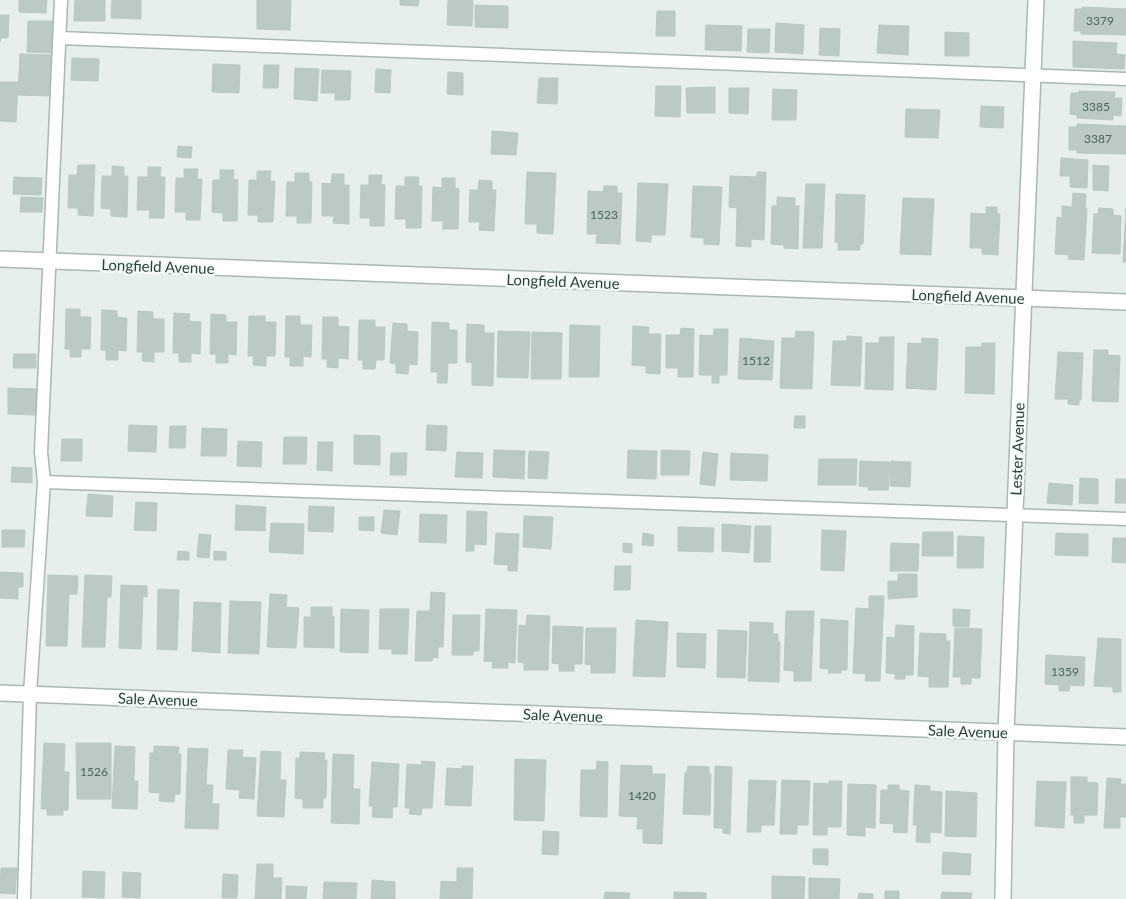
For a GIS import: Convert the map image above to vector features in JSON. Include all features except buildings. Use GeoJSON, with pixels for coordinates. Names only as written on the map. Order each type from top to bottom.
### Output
{"type":"FeatureCollection","features":[{"type":"Feature","properties":{"kind":"street","name":"Lester Avenue"},"geometry":{"type":"LineString","coordinates":[[1003,899],[1006,732],[1036,0]]}},
{"type":"Feature","properties":{"kind":"street","name":"Longfield Avenue"},"geometry":{"type":"LineString","coordinates":[[0,259],[1126,302]]}},
{"type":"Feature","properties":{"kind":"street","name":"Sale Avenue"},"geometry":{"type":"LineString","coordinates":[[0,693],[1126,737]]}},
{"type":"Feature","properties":{"kind":"lane"},"geometry":{"type":"LineString","coordinates":[[24,899],[30,694],[44,482],[41,452],[61,0]]}},
{"type":"Feature","properties":{"kind":"lane"},"geometry":{"type":"LineString","coordinates":[[59,38],[1126,79]]}},
{"type":"Feature","properties":{"kind":"lane"},"geometry":{"type":"LineString","coordinates":[[44,482],[1126,519]]}}]}
